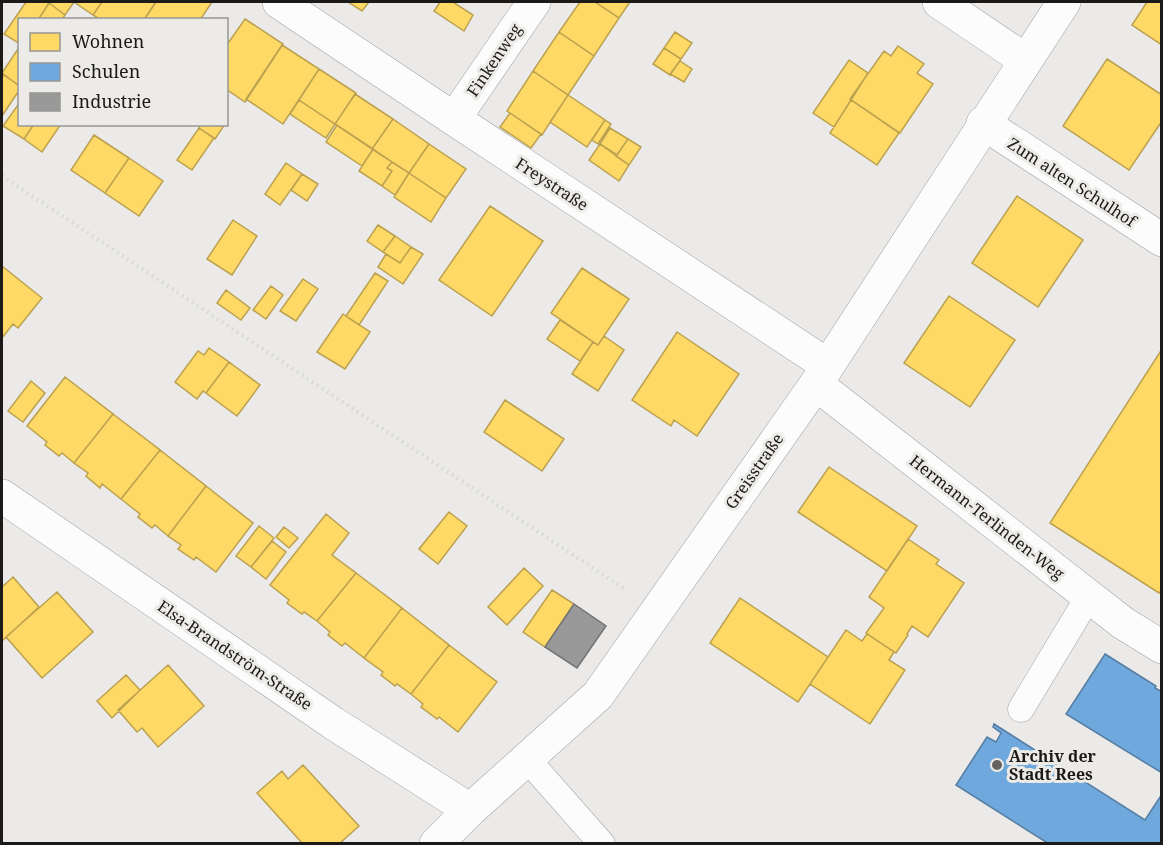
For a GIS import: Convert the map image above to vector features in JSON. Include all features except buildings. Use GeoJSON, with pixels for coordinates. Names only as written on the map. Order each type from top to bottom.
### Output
{"type":"FeatureCollection","features":[{"type":"Feature","properties":{"kind":"street","name":"Freystraße"},"geometry":{"type":"LineString","coordinates":[[279,2],[454,119],[821,374]]}},
{"type":"Feature","properties":{"kind":"street","name":"Finkenweg"},"geometry":{"type":"LineString","coordinates":[[454,119],[534,2]]}},
{"type":"Feature","properties":{"kind":"street"},"geometry":{"type":"LineString","coordinates":[[939,2],[1025,60],[1064,2]]}},
{"type":"Feature","properties":{"kind":"street","name":"Greisstraße"},"geometry":{"type":"LineString","coordinates":[[436,843],[598,695],[821,374],[1025,60]]}},
{"type":"Feature","properties":{"kind":"street","name":"Zum alten Schulhof"},"geometry":{"type":"LineString","coordinates":[[983,123],[1161,240]]}},
{"type":"Feature","properties":{"kind":"street","name":"Hermann-Terlinden-Weg"},"geometry":{"type":"LineString","coordinates":[[821,374],[1089,596],[1161,647]]}},
{"type":"Feature","properties":{"kind":"street","name":"Elsa-Brandström-Straße"},"geometry":{"type":"LineString","coordinates":[[2,496],[333,723],[470,810]]}},
{"type":"Feature","properties":{"kind":"lane"},"geometry":{"type":"LineString","coordinates":[[1021,709],[1089,596]]}},
{"type":"Feature","properties":{"kind":"lane"},"geometry":{"type":"LineString","coordinates":[[527,759],[602,843]]}},
{"type":"Feature","properties":{"kind":"path"},"geometry":{"type":"LineString","coordinates":[[2,176],[657,610]]}},
{"type":"Feature","properties":{"kind":"place","name":"Archiv der Stadt Rees"},"geometry":{"type":"Point","coordinates":[997,765]}}]}
